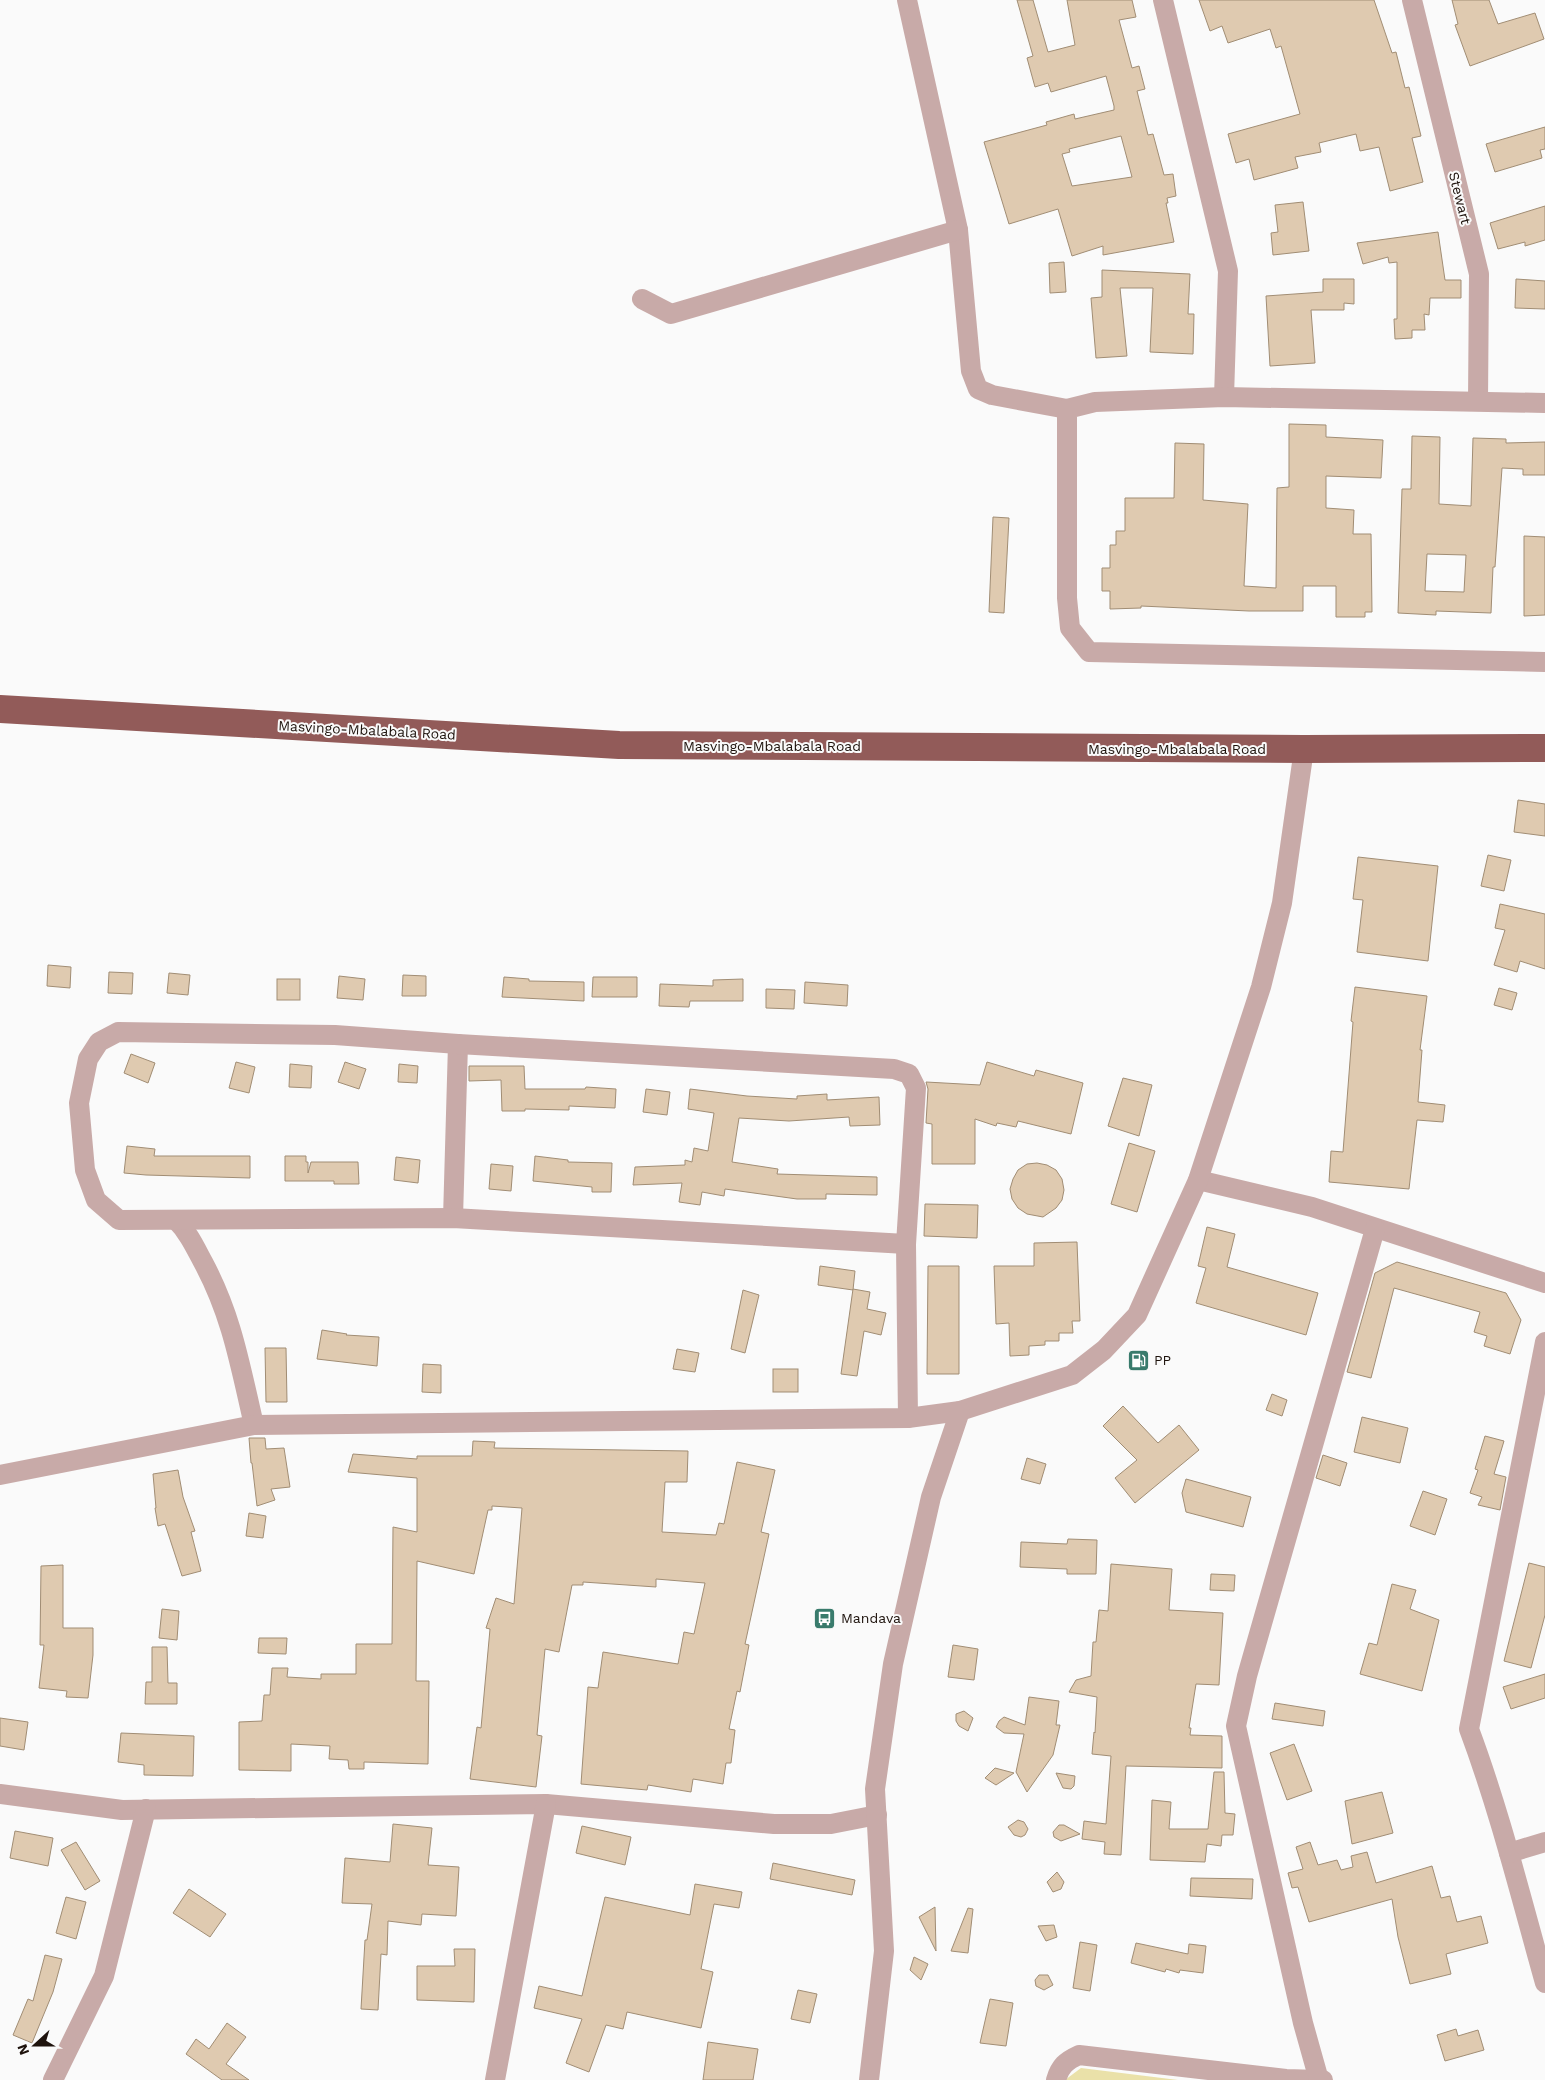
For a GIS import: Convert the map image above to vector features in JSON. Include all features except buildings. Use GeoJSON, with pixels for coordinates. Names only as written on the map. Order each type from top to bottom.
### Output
{"type":"FeatureCollection","features":[{"type":"Feature","properties":{"kind":"highway","name":"Masvingo-Mbalabala Road"},"geometry":{"type":"LineString","coordinates":[[0,709],[619,745],[1304,749],[1545,748]]}},
{"type":"Feature","properties":{"kind":"street"},"geometry":{"type":"LineString","coordinates":[[907,0],[958,230],[971,371],[978,389],[992,395],[1067,409],[1095,402],[1224,397],[1545,403]]}},
{"type":"Feature","properties":{"kind":"street"},"geometry":{"type":"LineString","coordinates":[[1163,0],[1228,271],[1224,397]]}},
{"type":"Feature","properties":{"kind":"street","name":"Stewart"},"geometry":{"type":"LineString","coordinates":[[1412,0],[1479,274],[1478,401]]}},
{"type":"Feature","properties":{"kind":"street"},"geometry":{"type":"LineString","coordinates":[[642,298],[671,314],[958,230]]}},
{"type":"Feature","properties":{"kind":"street"},"geometry":{"type":"LineString","coordinates":[[1067,409],[1067,598],[1070,628],[1089,652],[1545,662]]}},
{"type":"Feature","properties":{"kind":"street"},"geometry":{"type":"LineString","coordinates":[[0,1475],[254,1425],[908,1418],[960,1411],[1072,1375],[1104,1350],[1137,1315],[1198,1180],[1261,987],[1282,903],[1304,749]]}},
{"type":"Feature","properties":{"kind":"street"},"geometry":{"type":"LineString","coordinates":[[906,1244],[453,1218],[119,1220],[96,1200],[85,1170],[79,1103],[88,1059],[99,1042],[118,1032],[335,1035],[458,1044],[894,1069],[909,1074],[916,1088],[906,1244],[908,1418]]}},
{"type":"Feature","properties":{"kind":"street"},"geometry":{"type":"LineString","coordinates":[[453,1218],[458,1044]]}},
{"type":"Feature","properties":{"kind":"street"},"geometry":{"type":"LineString","coordinates":[[1198,1180],[1312,1207],[1374,1229],[1545,1283]]}},
{"type":"Feature","properties":{"kind":"street"},"geometry":{"type":"LineString","coordinates":[[176,1220],[186,1230],[218,1290],[234,1334],[254,1425]]}},
{"type":"Feature","properties":{"kind":"street"},"geometry":{"type":"LineString","coordinates":[[1319,2080],[1303,2023],[1236,1726],[1248,1676],[1374,1229]]}},
{"type":"Feature","properties":{"kind":"street"},"geometry":{"type":"LineString","coordinates":[[1545,1342],[1469,1729],[1509,1853],[1545,1983]]}},
{"type":"Feature","properties":{"kind":"street"},"geometry":{"type":"LineString","coordinates":[[869,2080],[884,1951],[875,1789],[893,1664],[932,1497],[960,1411]]}},
{"type":"Feature","properties":{"kind":"street"},"geometry":{"type":"LineString","coordinates":[[0,1794],[122,1810],[546,1804],[774,1824],[831,1824],[876,1815]]}},
{"type":"Feature","properties":{"kind":"street"},"geometry":{"type":"LineString","coordinates":[[495,2080],[546,1804]]}},
{"type":"Feature","properties":{"kind":"street"},"geometry":{"type":"LineString","coordinates":[[53,2080],[104,1976],[146,1809]]}},
{"type":"Feature","properties":{"kind":"street"},"geometry":{"type":"LineString","coordinates":[[1509,1853],[1545,1842]]}},
{"type":"Feature","properties":{"kind":"street"},"geometry":{"type":"LineString","coordinates":[[1056,2080],[1059,2070],[1067,2060],[1079,2055],[1286,2079],[1323,2080]]}},
{"type":"Feature","properties":{"kind":"shaded area"},"geometry":{"type":"Polygon","coordinates":[[[1081,2068],[1178,2080],[1065,2080],[1081,2068]]]}},
{"type":"Feature","properties":{"kind":"place","name":"PP"},"geometry":{"type":"Point","coordinates":[1138,1360]}},
{"type":"Feature","properties":{"kind":"place","name":"Mandava"},"geometry":{"type":"Point","coordinates":[825,1618]}}]}
